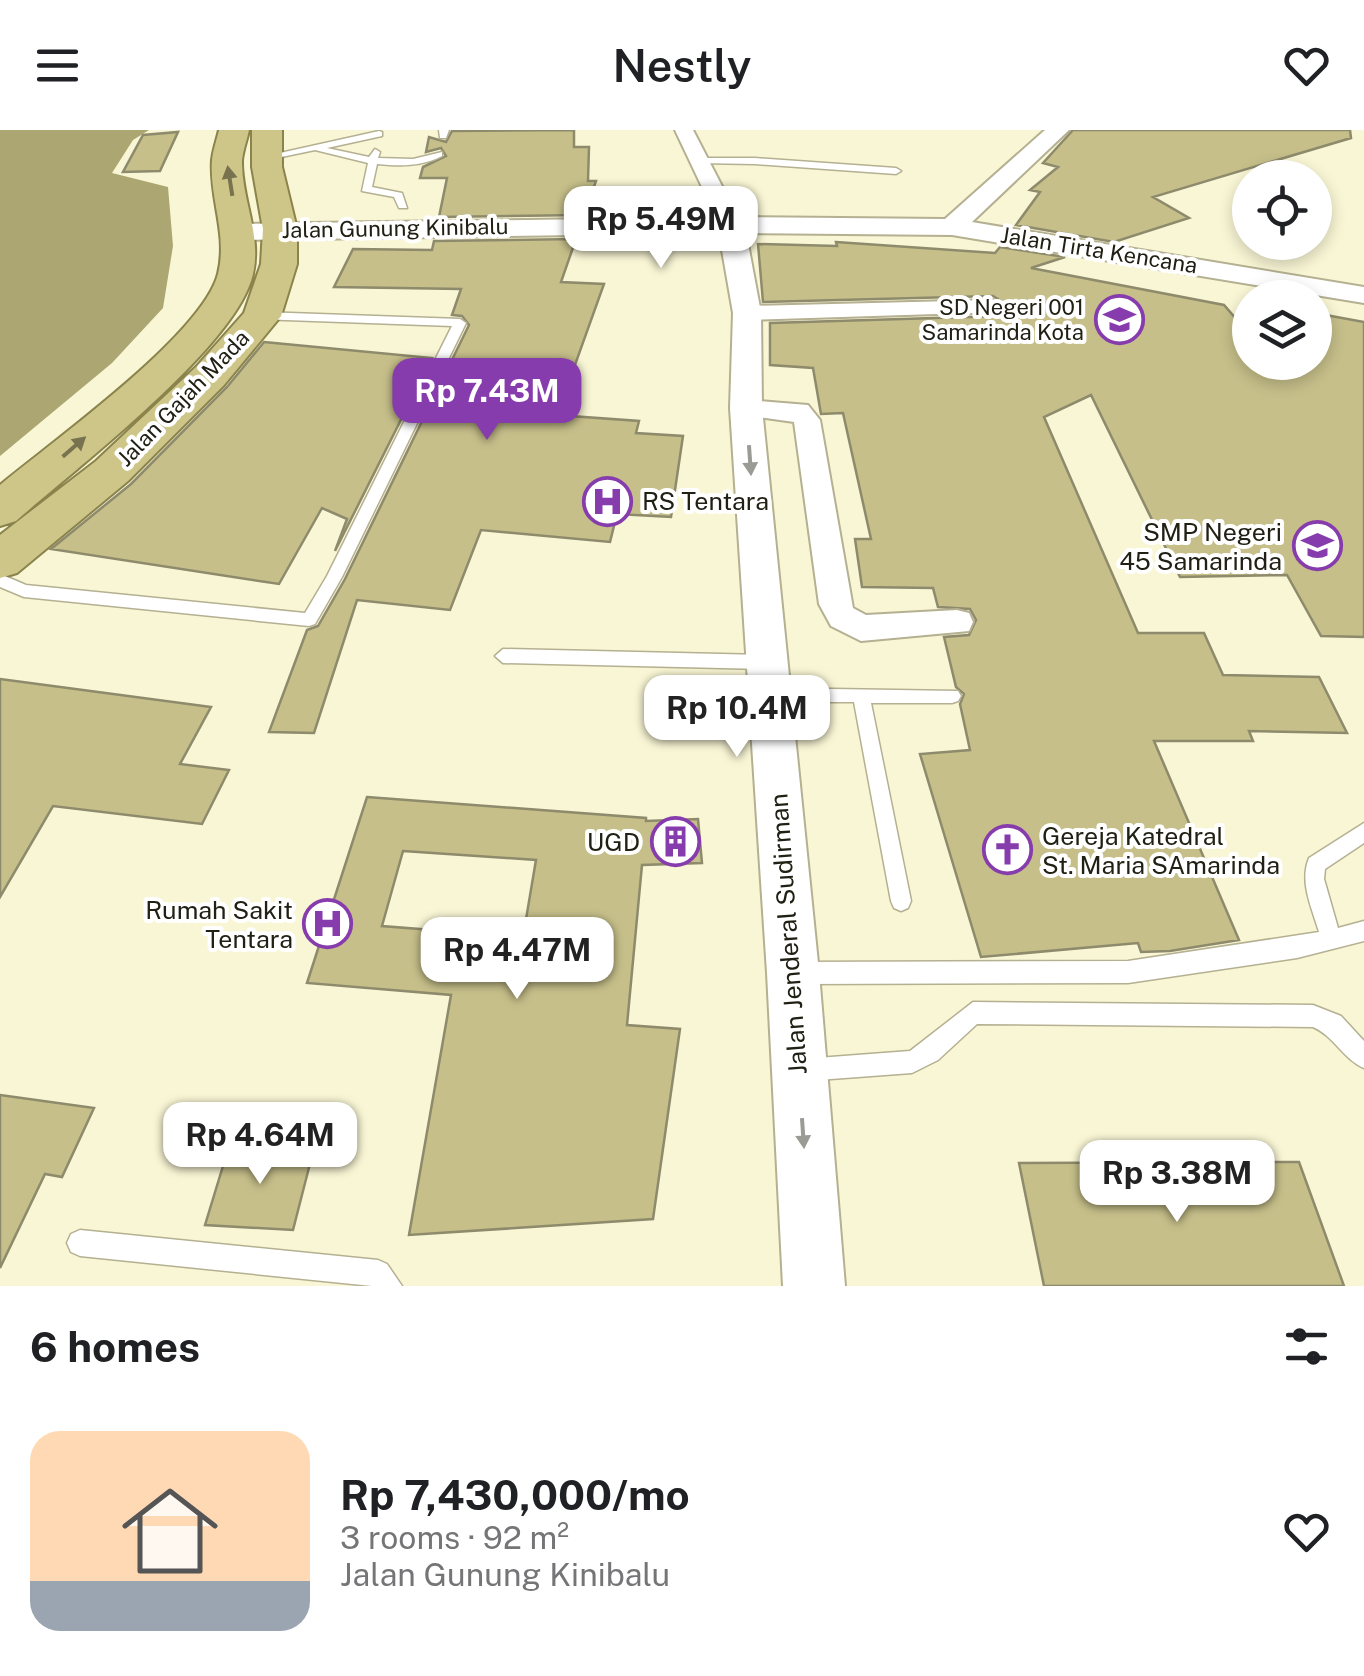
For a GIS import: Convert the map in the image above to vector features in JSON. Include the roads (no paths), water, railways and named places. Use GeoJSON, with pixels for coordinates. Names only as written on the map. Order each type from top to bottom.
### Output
{"type":"FeatureCollection","features":[{"type":"Feature","properties":{"kind":"highway","name":"Jalan Gajah Mada"},"geometry":{"type":"LineString","coordinates":[[0,510],[189,347],[223,308],[236,273],[238,232],[227,161],[234,130]]}},
{"type":"Feature","properties":{"kind":"highway","name":"Jalan Gajah Mada"},"geometry":{"type":"LineString","coordinates":[[0,560],[112,471],[210,376],[262,316],[279,264],[280,229],[267,144]]}},
{"type":"Feature","properties":{"kind":"street"},"geometry":{"type":"LineString","coordinates":[[684,130],[700,162],[724,265]]}},
{"type":"Feature","properties":{"kind":"street"},"geometry":{"type":"LineString","coordinates":[[952,228],[1058,130]]}},
{"type":"Feature","properties":{"kind":"street","name":"Jalan Gunung Kinibalu"},"geometry":{"type":"LineString","coordinates":[[238,232],[596,226],[724,265]]}},
{"type":"Feature","properties":{"kind":"street"},"geometry":{"type":"LineString","coordinates":[[596,226],[638,234],[724,265],[993,308]]}},
{"type":"Feature","properties":{"kind":"street","name":"Jalan Tirta Kencana"},"geometry":{"type":"LineString","coordinates":[[724,265],[952,228],[1364,295]]}},
{"type":"Feature","properties":{"kind":"street","name":"Jalan Jenderal Sudirman"},"geometry":{"type":"LineString","coordinates":[[724,265],[746,408],[793,973],[814,1286]]}},
{"type":"Feature","properties":{"kind":"street"},"geometry":{"type":"LineString","coordinates":[[746,408],[790,409],[799,411],[807,420],[835,604],[842,617],[861,628],[957,622]]}},
{"type":"Feature","properties":{"kind":"lane"},"geometry":{"type":"LineString","coordinates":[[318,148],[380,132],[366,189],[398,195],[402,206]]}},
{"type":"Feature","properties":{"kind":"lane"},"geometry":{"type":"LineString","coordinates":[[267,144],[318,148],[374,162],[427,160],[439,154]]}},
{"type":"Feature","properties":{"kind":"lane"},"geometry":{"type":"LineString","coordinates":[[700,162],[755,161],[896,171]]}},
{"type":"Feature","properties":{"kind":"lane"},"geometry":{"type":"LineString","coordinates":[[0,580],[24,591],[309,620],[460,323],[262,316]]}},
{"type":"Feature","properties":{"kind":"lane"},"geometry":{"type":"LineString","coordinates":[[502,656],[768,679],[861,696],[952,696]]}},
{"type":"Feature","properties":{"kind":"lane"},"geometry":{"type":"LineString","coordinates":[[861,696],[901,901]]}},
{"type":"Feature","properties":{"kind":"lane"},"geometry":{"type":"LineString","coordinates":[[1331,939],[1314,879],[1316,864],[1364,832]]}},
{"type":"Feature","properties":{"kind":"lane"},"geometry":{"type":"LineString","coordinates":[[793,973],[1128,972],[1296,948],[1364,931]]}},
{"type":"Feature","properties":{"kind":"lane"},"geometry":{"type":"LineString","coordinates":[[798,1070],[912,1062],[930,1052],[973,1013],[1313,1016],[1333,1024],[1364,1057]]}},
{"type":"Feature","properties":{"kind":"lane"},"geometry":{"type":"LineString","coordinates":[[80,1243],[378,1273],[389,1286]]}},
{"type":"Feature","properties":{"kind":"place","name":"SD Negeri 001 Samarinda Kota"},"geometry":{"type":"Point","coordinates":[1119,320]}},
{"type":"Feature","properties":{"kind":"place","name":"RS Tentara"},"geometry":{"type":"Point","coordinates":[607,501]}},
{"type":"Feature","properties":{"kind":"place","name":"SMP Negeri 45 Samarinda"},"geometry":{"type":"Point","coordinates":[1317,546]}},
{"type":"Feature","properties":{"kind":"place","name":"UGD"},"geometry":{"type":"Point","coordinates":[675,842]}},
{"type":"Feature","properties":{"kind":"place","name":"Gereja Katedral St. Maria SAmarinda"},"geometry":{"type":"Point","coordinates":[1007,850]}},
{"type":"Feature","properties":{"kind":"place","name":"Rumah Sakit Tentara"},"geometry":{"type":"Point","coordinates":[328,924]}}]}
